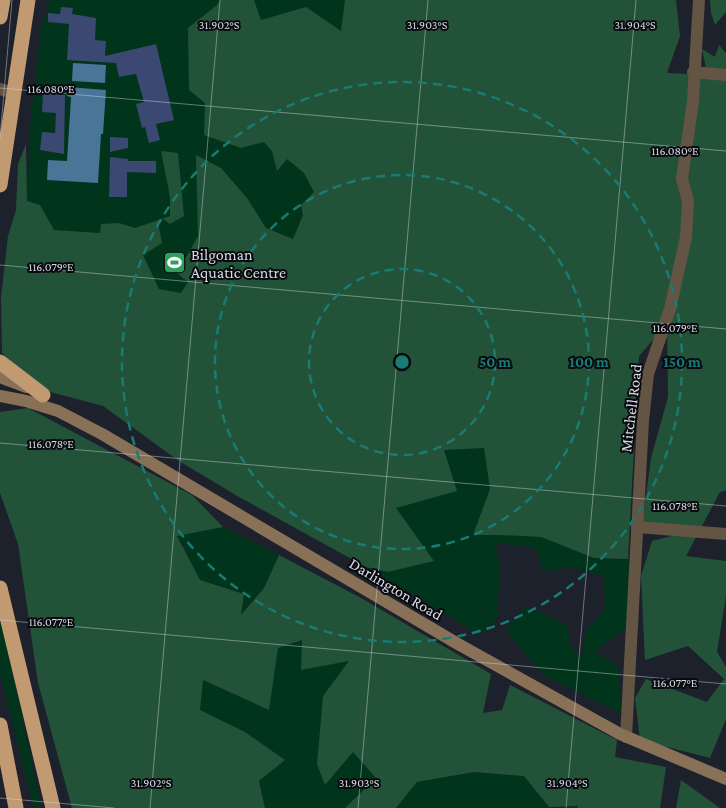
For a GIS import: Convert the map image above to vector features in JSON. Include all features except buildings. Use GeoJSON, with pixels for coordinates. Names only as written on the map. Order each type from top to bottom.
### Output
{"type":"FeatureCollection","features":[{"type":"Feature","properties":{"kind":"highway"},"geometry":{"type":"LineString","coordinates":[[0,17],[3,0]]}},
{"type":"Feature","properties":{"kind":"highway"},"geometry":{"type":"LineString","coordinates":[[0,185],[6,112],[15,94],[28,0]]}},
{"type":"Feature","properties":{"kind":"highway"},"geometry":{"type":"LineString","coordinates":[[0,362],[43,395]]}},
{"type":"Feature","properties":{"kind":"highway"},"geometry":{"type":"LineString","coordinates":[[0,588],[53,808]]}},
{"type":"Feature","properties":{"kind":"highway"},"geometry":{"type":"LineString","coordinates":[[0,725],[16,808]]}},
{"type":"Feature","properties":{"kind":"street","name":"Mitchell Road"},"geometry":{"type":"LineString","coordinates":[[626,737],[643,421],[648,374],[670,309],[686,237],[688,201],[682,179],[693,101],[699,0]]}},
{"type":"Feature","properties":{"kind":"street"},"geometry":{"type":"LineString","coordinates":[[694,72],[726,75]]}},
{"type":"Feature","properties":{"kind":"street"},"geometry":{"type":"LineString","coordinates":[[0,89],[15,94]]}},
{"type":"Feature","properties":{"kind":"street","name":"Darlington Road"},"geometry":{"type":"LineString","coordinates":[[0,377],[16,382],[43,395],[58,410]]}},
{"type":"Feature","properties":{"kind":"street","name":"Darlington Road"},"geometry":{"type":"LineString","coordinates":[[0,396],[58,410],[102,434],[458,644],[626,737],[726,779]]}},
{"type":"Feature","properties":{"kind":"street"},"geometry":{"type":"LineString","coordinates":[[637,527],[726,534]]}},
{"type":"Feature","properties":{"kind":"green space","name":"Bilgoman Aquatic Centre"},"geometry":{"type":"Polygon","coordinates":[[[49,0],[354,0],[301,519],[27,201],[31,113],[42,24],[47,13],[49,0]]]}},
{"type":"Feature","properties":{"kind":"green space"},"geometry":{"type":"Polygon","coordinates":[[[220,0],[254,0],[261,20],[306,7],[341,31],[345,0],[676,0],[680,36],[667,73],[690,74],[706,68],[702,49],[715,57],[719,45],[726,53],[726,490],[720,492],[686,556],[726,561],[726,596],[717,652],[726,667],[726,719],[710,758],[640,740],[635,698],[646,679],[707,702],[724,679],[688,646],[645,660],[641,576],[652,541],[675,535],[642,527],[651,458],[668,397],[667,324],[639,356],[628,559],[594,558],[541,537],[473,535],[490,489],[484,448],[444,450],[457,491],[396,508],[434,561],[388,572],[366,567],[239,497],[179,461],[103,406],[43,390],[2,353],[1,297],[8,236],[16,210],[18,164],[26,144],[27,201],[40,205],[54,230],[100,233],[101,224],[119,223],[135,228],[170,216],[170,197],[161,151],[178,153],[184,216],[170,224],[163,219],[158,222],[162,243],[143,255],[159,289],[181,293],[188,282],[177,273],[198,236],[196,155],[221,168],[247,198],[266,228],[293,239],[303,215],[301,205],[314,192],[304,173],[287,159],[277,171],[272,151],[264,142],[241,148],[204,135],[205,103],[189,90],[188,28],[217,5],[220,0]]]}},
{"type":"Feature","properties":{"kind":"green space"},"geometry":{"type":"Polygon","coordinates":[[[710,0],[726,0],[726,12],[715,25],[711,13],[710,0]]]}},
{"type":"Feature","properties":{"kind":"green space"},"geometry":{"type":"Polygon","coordinates":[[[28,408],[192,495],[223,527],[177,536],[200,580],[244,594],[241,615],[264,588],[279,555],[361,598],[491,674],[483,713],[502,710],[510,685],[617,740],[615,757],[666,767],[660,808],[549,807],[524,776],[474,772],[417,782],[396,808],[345,808],[376,778],[353,752],[325,785],[317,764],[323,696],[349,661],[301,670],[302,640],[278,648],[269,710],[203,680],[200,710],[245,732],[285,760],[259,781],[265,808],[72,808],[38,683],[18,544],[0,493],[0,412],[28,408]]]}},
{"type":"Feature","properties":{"kind":"green space"},"geometry":{"type":"Polygon","coordinates":[[[485,448],[490,489],[474,535],[541,537],[594,558],[628,559],[632,585],[626,629],[594,651],[618,666],[622,714],[545,676],[505,630],[526,607],[567,624],[571,648],[582,657],[586,631],[605,609],[604,577],[573,567],[543,571],[536,548],[496,543],[500,570],[497,618],[480,635],[366,567],[388,572],[433,561],[396,508],[443,450],[485,448]]]}},
{"type":"Feature","properties":{"kind":"green space"},"geometry":{"type":"Polygon","coordinates":[[[223,527],[279,555],[265,588],[241,616],[244,594],[200,580],[177,535],[223,527]]]}},
{"type":"Feature","properties":{"kind":"green space"},"geometry":{"type":"Polygon","coordinates":[[[0,606],[41,808],[34,808],[0,673],[0,606]]]}},
{"type":"Feature","properties":{"kind":"green space"},"geometry":{"type":"Polygon","coordinates":[[[303,640],[349,660],[326,785],[353,752],[376,778],[345,808],[265,808],[259,781],[285,760],[245,732],[200,710],[203,680],[227,692],[278,648],[303,640]]]}},
{"type":"Feature","properties":{"kind":"green space"},"geometry":{"type":"Polygon","coordinates":[[[474,772],[524,776],[549,807],[578,806],[577,808],[396,808],[417,782],[474,772]]]}},
{"type":"Feature","properties":{"kind":"green space"},"geometry":{"type":"Polygon","coordinates":[[[681,780],[720,808],[676,808],[681,780]]]}},
{"type":"Feature","properties":{"kind":"water"},"geometry":{"type":"Polygon","coordinates":[[[73,63],[106,65],[105,83],[72,81],[73,63]]]}},
{"type":"Feature","properties":{"kind":"water"},"geometry":{"type":"Polygon","coordinates":[[[68,87],[106,90],[98,183],[47,180],[48,160],[67,161],[71,97],[67,96],[68,87]]]}},
{"type":"Feature","properties":{"kind":"place","name":"Bilgoman Aquatic Centre"},"geometry":{"type":"Point","coordinates":[175,263]}}]}
